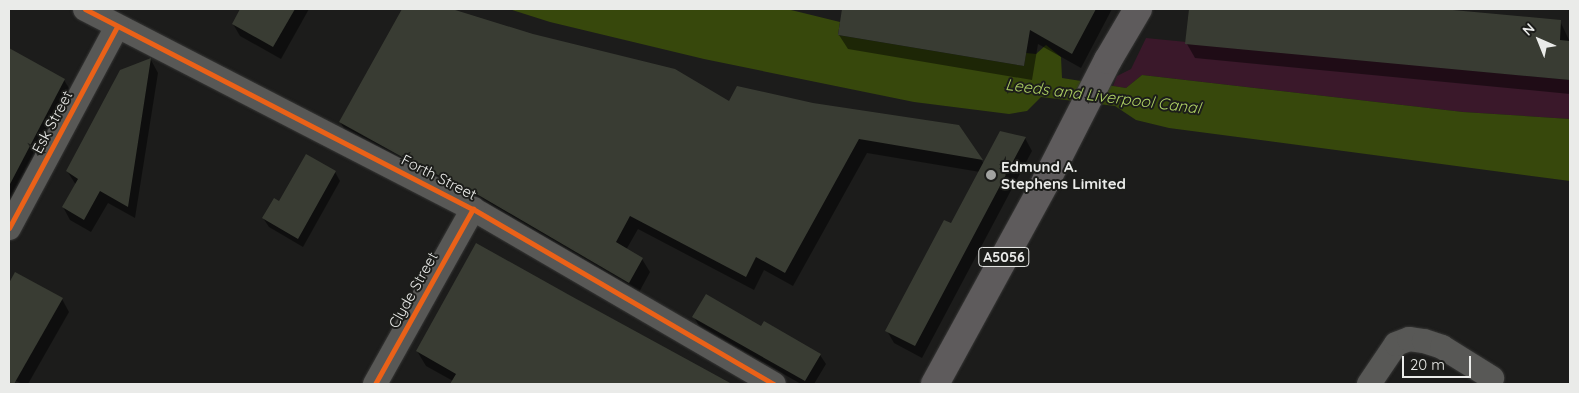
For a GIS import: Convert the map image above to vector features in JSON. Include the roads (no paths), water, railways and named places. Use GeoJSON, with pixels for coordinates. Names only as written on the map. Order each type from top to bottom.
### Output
{"type":"FeatureCollection","features":[{"type":"Feature","properties":{"kind":"main road","name":"A5056"},"geometry":{"type":"LineString","coordinates":[[935,384],[1073,129],[1108,60],[1138,9]]}},
{"type":"Feature","properties":{"kind":"street","name":"Forth Street"},"geometry":{"type":"LineString","coordinates":[[84,9],[473,208],[771,383]]}},
{"type":"Feature","properties":{"kind":"street","name":"Esk Street"},"geometry":{"type":"LineString","coordinates":[[9,228],[117,27]]}},
{"type":"Feature","properties":{"kind":"street","name":"Clyde Street"},"geometry":{"type":"LineString","coordinates":[[375,384],[473,208]]}},
{"type":"Feature","properties":{"kind":"street"},"geometry":{"type":"LineString","coordinates":[[1369,384],[1396,344],[1408,340],[1424,341],[1442,347],[1492,378]]}},
{"type":"Feature","properties":{"kind":"water","name":"Leeds and Liverpool Canal"},"geometry":{"type":"Polygon","coordinates":[[[509,9],[787,9],[840,22],[838,35],[1024,66],[1026,53],[1036,54],[1046,45],[1061,57],[1062,78],[1126,88],[1142,75],[1463,112],[1570,119],[1570,181],[1169,128],[1136,120],[1115,106],[1041,97],[1027,111],[1009,114],[914,102],[704,59],[550,22],[509,9]]]}},
{"type":"Feature","properties":{"kind":"place","name":"Edmund A. Stephens Limited"},"geometry":{"type":"Point","coordinates":[991,175]}}]}
